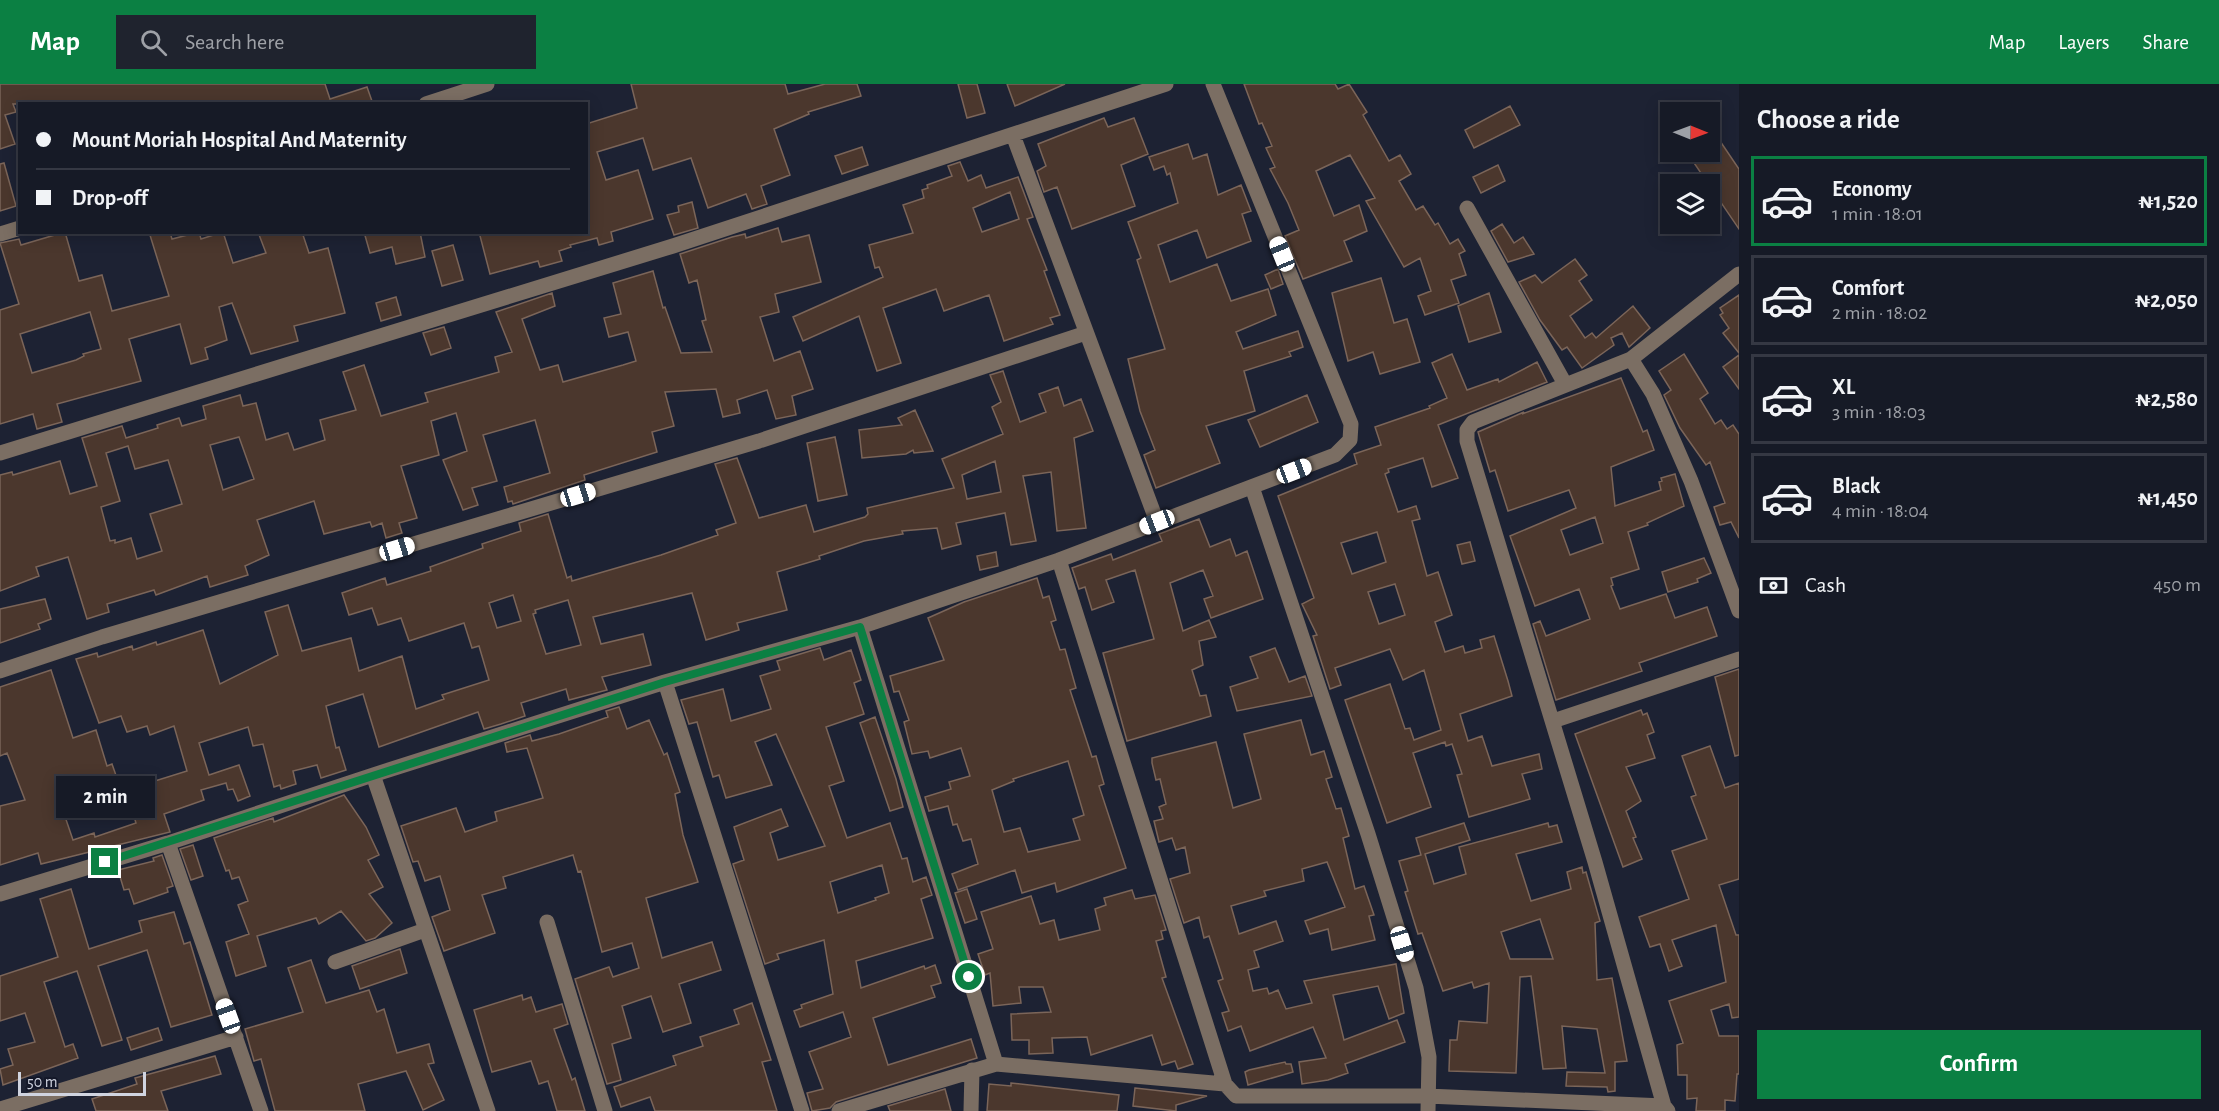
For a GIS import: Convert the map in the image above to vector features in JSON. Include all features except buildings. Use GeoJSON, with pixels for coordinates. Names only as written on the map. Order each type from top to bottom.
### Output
{"type":"FeatureCollection","features":[{"type":"Feature","properties":{"kind":"street"},"geometry":{"type":"LineString","coordinates":[[432,102],[487,84]]}},
{"type":"Feature","properties":{"kind":"street"},"geometry":{"type":"LineString","coordinates":[[0,453],[662,249],[1166,84]]}},
{"type":"Feature","properties":{"kind":"street"},"geometry":{"type":"LineString","coordinates":[[0,894],[168,843],[373,774],[665,682],[860,627],[1059,560],[1335,455],[1350,440],[1352,424],[1213,84]]}},
{"type":"Feature","properties":{"kind":"street"},"geometry":{"type":"LineString","coordinates":[[1013,135],[1157,522]]}},
{"type":"Feature","properties":{"kind":"street"},"geometry":{"type":"LineString","coordinates":[[1467,208],[1565,384]]}},
{"type":"Feature","properties":{"kind":"street"},"geometry":{"type":"LineString","coordinates":[[0,234],[18,229]]}},
{"type":"Feature","properties":{"kind":"street"},"geometry":{"type":"LineString","coordinates":[[1059,560],[1225,1084],[1236,1104],[1666,1108],[1553,721],[1467,441],[1467,430],[1473,422],[1631,359],[1739,274]]}},
{"type":"Feature","properties":{"kind":"street"},"geometry":{"type":"LineString","coordinates":[[0,671],[102,638],[759,441],[1086,333]]}},
{"type":"Feature","properties":{"kind":"street"},"geometry":{"type":"LineString","coordinates":[[1631,359],[1653,394],[1690,481],[1739,611]]}},
{"type":"Feature","properties":{"kind":"street"},"geometry":{"type":"LineString","coordinates":[[1252,487],[1368,834],[1416,988],[1429,1057],[1427,1104]]}},
{"type":"Feature","properties":{"kind":"street"},"geometry":{"type":"LineString","coordinates":[[860,627],[996,1064]]}},
{"type":"Feature","properties":{"kind":"street"},"geometry":{"type":"LineString","coordinates":[[1553,721],[1739,659]]}},
{"type":"Feature","properties":{"kind":"street"},"geometry":{"type":"LineString","coordinates":[[665,682],[802,1111]]}},
{"type":"Feature","properties":{"kind":"street"},"geometry":{"type":"LineString","coordinates":[[373,774],[488,1111]]}},
{"type":"Feature","properties":{"kind":"street"},"geometry":{"type":"LineString","coordinates":[[168,843],[261,1111]]}},
{"type":"Feature","properties":{"kind":"street"},"geometry":{"type":"LineString","coordinates":[[547,922],[605,1111]]}},
{"type":"Feature","properties":{"kind":"street"},"geometry":{"type":"LineString","coordinates":[[335,962],[425,930]]}},
{"type":"Feature","properties":{"kind":"street"},"geometry":{"type":"LineString","coordinates":[[0,1109],[236,1037]]}},
{"type":"Feature","properties":{"kind":"street"},"geometry":{"type":"LineString","coordinates":[[839,1111],[996,1064],[1225,1084]]}},
{"type":"Feature","properties":{"kind":"street"},"geometry":{"type":"LineString","coordinates":[[971,1111],[972,1070]]}},
{"type":"Feature","properties":{"kind":"route"},"geometry":{"type":"LineString","coordinates":[[105,862],[665,682],[860,627],[969,977]]}}]}
